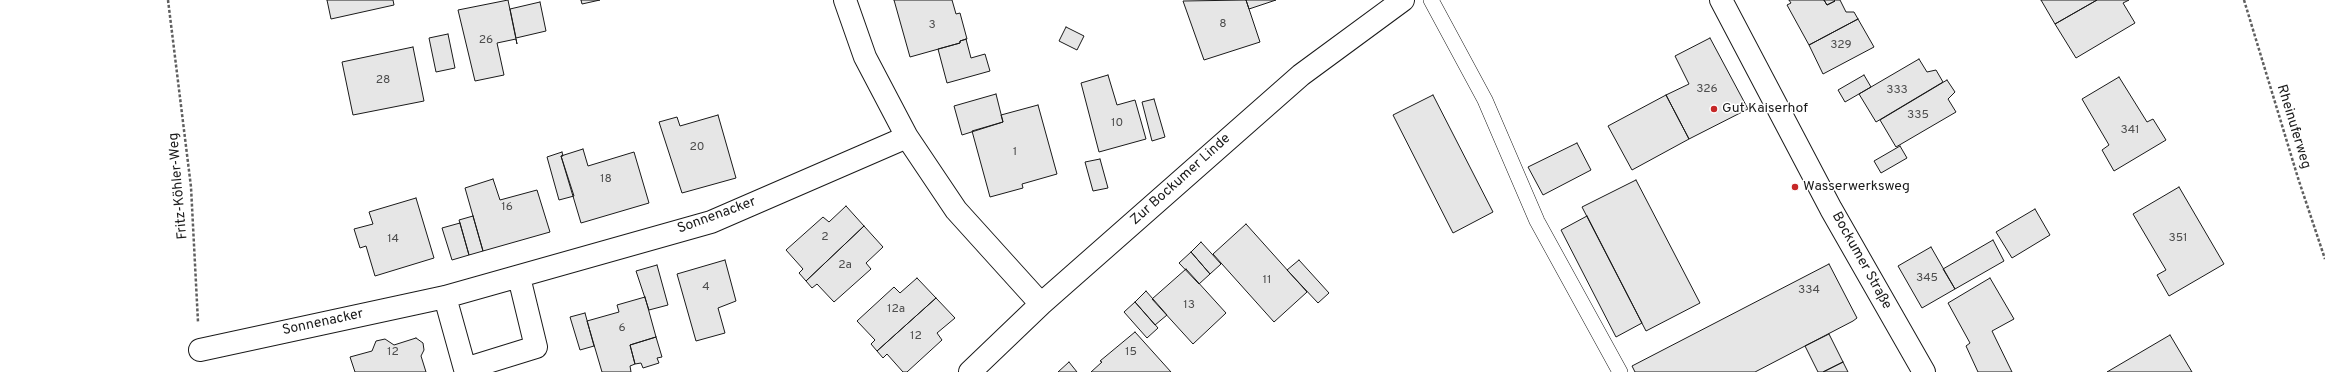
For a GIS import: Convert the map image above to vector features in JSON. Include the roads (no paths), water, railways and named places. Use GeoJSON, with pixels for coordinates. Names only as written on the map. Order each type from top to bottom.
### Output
{"type":"FeatureCollection","features":[{"type":"Feature","properties":{"kind":"street"},"geometry":{"type":"LineString","coordinates":[[845,0],[865,57],[908,137],[956,210],[1041,304]]}},
{"type":"Feature","properties":{"kind":"street","name":"Zur Bockumer Linde"},"geometry":{"type":"LineString","coordinates":[[970,372],[1041,304],[1301,75],[1366,25],[1403,0]]}},
{"type":"Feature","properties":{"kind":"street","name":"Bockumer Straße"},"geometry":{"type":"LineString","coordinates":[[1721,0],[1820,189],[1924,372]]}},
{"type":"Feature","properties":{"kind":"street","name":"Sonnenacker"},"geometry":{"type":"LineString","coordinates":[[200,350],[446,296],[519,277],[712,222],[908,137]]}},
{"type":"Feature","properties":{"kind":"street"},"geometry":{"type":"LineString","coordinates":[[446,296],[465,369],[536,348],[519,277]]}},
{"type":"Feature","properties":{"kind":"lane"},"geometry":{"type":"LineString","coordinates":[[1431,0],[1485,100],[1537,221],[1620,372]]}},
{"type":"Feature","properties":{"kind":"place","name":"Gut Kaiserhof"},"geometry":{"type":"Point","coordinates":[1714,109]}},
{"type":"Feature","properties":{"kind":"place","name":"Wasserwerksweg"},"geometry":{"type":"Point","coordinates":[1795,187]}}]}
